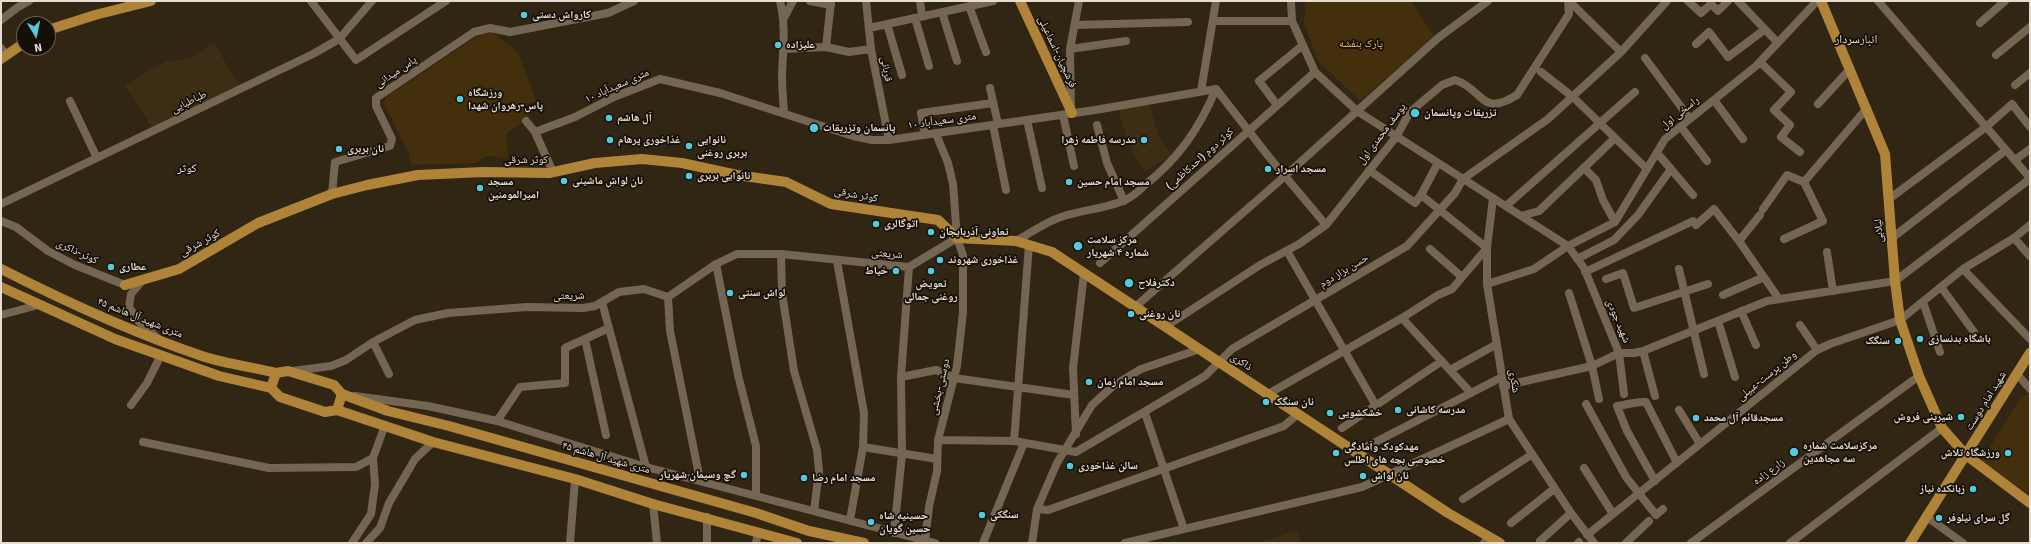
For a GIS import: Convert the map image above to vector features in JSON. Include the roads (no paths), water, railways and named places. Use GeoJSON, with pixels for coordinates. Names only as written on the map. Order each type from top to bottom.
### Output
{"type":"FeatureCollection","features":[{"type":"Feature","properties":{"kind":"main road"},"geometry":{"type":"LineString","coordinates":[[56,27],[95,15],[136,6],[151,1]]}},
{"type":"Feature","properties":{"kind":"main road","name":"فرشچیان-اسماعیلی"},"geometry":{"type":"LineString","coordinates":[[1020,1],[1067,114]]}},
{"type":"Feature","properties":{"kind":"main road","name":"لیلابی"},"geometry":{"type":"LineString","coordinates":[[1822,1],[1886,154],[1895,281],[1900,320],[1919,376],[1942,428],[1966,455],[2030,503]]}},
{"type":"Feature","properties":{"kind":"main road"},"geometry":{"type":"LineString","coordinates":[[3,54],[16,47]]}},
{"type":"Feature","properties":{"kind":"main road","name":"کوثر شرقی"},"geometry":{"type":"LineString","coordinates":[[126,285],[179,268],[258,222],[332,194],[418,175],[483,172],[553,172],[595,163],[638,160],[682,163],[786,182],[831,204],[938,220],[957,238]]}},
{"type":"Feature","properties":{"kind":"main road","name":"ذاکری"},"geometry":{"type":"LineString","coordinates":[[957,238],[1016,241],[1052,252],[1391,475],[1486,540],[1500,543]]}},
{"type":"Feature","properties":{"kind":"main road","name":"۴۵ متری شهید آل هاشم"},"geometry":{"type":"LineString","coordinates":[[1,270],[51,295],[161,341],[203,356],[276,373]]}},
{"type":"Feature","properties":{"kind":"main road"},"geometry":{"type":"LineString","coordinates":[[1,287],[115,339],[219,376],[271,388],[280,397],[325,412],[337,410],[433,442],[575,479],[652,504],[707,517],[797,543]]}},
{"type":"Feature","properties":{"kind":"main road","name":"شهید امام دوست"},"geometry":{"type":"LineString","coordinates":[[1910,543],[2030,352]]}},
{"type":"Feature","properties":{"kind":"main road"},"geometry":{"type":"LineString","coordinates":[[271,388],[276,373],[288,371]]}},
{"type":"Feature","properties":{"kind":"main road","name":"۴۵ متری شهید آل هاشم"},"geometry":{"type":"LineString","coordinates":[[288,371],[334,385],[342,394],[388,411],[449,426],[756,513],[809,531],[864,543]]}},
{"type":"Feature","properties":{"kind":"main road"},"geometry":{"type":"LineString","coordinates":[[337,410],[342,394]]}},
{"type":"Feature","properties":{"kind":"street"},"geometry":{"type":"LineString","coordinates":[[1,20],[18,7],[29,1]]}},
{"type":"Feature","properties":{"kind":"street"},"geometry":{"type":"LineString","coordinates":[[311,1],[338,39],[356,60],[441,3]]}},
{"type":"Feature","properties":{"kind":"street","name":"طباطبایی"},"geometry":{"type":"LineString","coordinates":[[1,204],[313,54],[338,39],[372,1]]}},
{"type":"Feature","properties":{"kind":"street","name":"پاس میدانی"},"geometry":{"type":"LineString","coordinates":[[332,194],[335,162],[390,146],[392,140],[376,106],[376,98],[474,32],[490,28],[510,32],[608,13],[634,1]]}},
{"type":"Feature","properties":{"kind":"street"},"geometry":{"type":"LineString","coordinates":[[780,1],[784,18],[782,77],[784,112]]}},
{"type":"Feature","properties":{"kind":"street"},"geometry":{"type":"LineString","coordinates":[[784,18],[793,1]]}},
{"type":"Feature","properties":{"kind":"street"},"geometry":{"type":"LineString","coordinates":[[810,1],[831,3],[826,47]]}},
{"type":"Feature","properties":{"kind":"street","name":"قربانی"},"geometry":{"type":"LineString","coordinates":[[866,1],[871,49],[889,140]]}},
{"type":"Feature","properties":{"kind":"street"},"geometry":{"type":"LineString","coordinates":[[920,1],[918,17],[929,66]]}},
{"type":"Feature","properties":{"kind":"street"},"geometry":{"type":"LineString","coordinates":[[869,28],[993,1]]}},
{"type":"Feature","properties":{"kind":"street"},"geometry":{"type":"LineString","coordinates":[[1074,166],[1067,114],[1070,49],[1079,1]]}},
{"type":"Feature","properties":{"kind":"street"},"geometry":{"type":"LineString","coordinates":[[1201,91],[1216,1]]}},
{"type":"Feature","properties":{"kind":"street"},"geometry":{"type":"LineString","coordinates":[[1291,1],[1292,21],[1315,72]]}},
{"type":"Feature","properties":{"kind":"street"},"geometry":{"type":"LineString","coordinates":[[1135,307],[1285,176],[1438,38],[1488,1]]}},
{"type":"Feature","properties":{"kind":"street"},"geometry":{"type":"LineString","coordinates":[[1568,1],[1621,52]]}},
{"type":"Feature","properties":{"kind":"street","name":"یوسف محمدی اول"},"geometry":{"type":"LineString","coordinates":[[1165,327],[1260,265],[1287,251],[1326,224],[1396,137],[1410,112],[1442,85],[1455,80],[1465,83],[1481,99],[1492,104],[1504,103],[1517,95],[1569,14],[1568,1]]}},
{"type":"Feature","properties":{"kind":"street"},"geometry":{"type":"LineString","coordinates":[[1463,179],[1548,119],[1621,52],[1667,1]]}},
{"type":"Feature","properties":{"kind":"street"},"geometry":{"type":"LineString","coordinates":[[1688,1],[1701,12],[1711,4],[1718,11],[1728,1]]}},
{"type":"Feature","properties":{"kind":"street"},"geometry":{"type":"LineString","coordinates":[[1738,1],[1777,42]]}},
{"type":"Feature","properties":{"kind":"street","name":"راسخی اول"},"geometry":{"type":"LineString","coordinates":[[1615,222],[1665,139],[1760,62],[1816,1]]}},
{"type":"Feature","properties":{"kind":"street"},"geometry":{"type":"LineString","coordinates":[[1878,1],[2030,178],[1895,281]]}},
{"type":"Feature","properties":{"kind":"street"},"geometry":{"type":"LineString","coordinates":[[1980,23],[2005,1]]}},
{"type":"Feature","properties":{"kind":"street"},"geometry":{"type":"LineString","coordinates":[[969,6],[986,52]]}},
{"type":"Feature","properties":{"kind":"street"},"geometry":{"type":"LineString","coordinates":[[942,12],[957,61]]}},
{"type":"Feature","properties":{"kind":"street"},"geometry":{"type":"LineString","coordinates":[[1213,21],[1292,21]]}},
{"type":"Feature","properties":{"kind":"street"},"geometry":{"type":"LineString","coordinates":[[1075,25],[1188,22]]}},
{"type":"Feature","properties":{"kind":"street"},"geometry":{"type":"LineString","coordinates":[[887,24],[902,75]]}},
{"type":"Feature","properties":{"kind":"street"},"geometry":{"type":"LineString","coordinates":[[1996,55],[2030,27]]}},
{"type":"Feature","properties":{"kind":"street"},"geometry":{"type":"LineString","coordinates":[[1696,44],[1709,32],[1728,57],[1764,30]]}},
{"type":"Feature","properties":{"kind":"street"},"geometry":{"type":"LineString","coordinates":[[1070,49],[1126,41]]}},
{"type":"Feature","properties":{"kind":"street"},"geometry":{"type":"LineString","coordinates":[[1277,105],[1259,81],[1303,45]]}},
{"type":"Feature","properties":{"kind":"street"},"geometry":{"type":"LineString","coordinates":[[784,49],[826,47],[849,52],[871,49]]}},
{"type":"Feature","properties":{"kind":"street"},"geometry":{"type":"LineString","coordinates":[[1645,58],[1690,119]]}},
{"type":"Feature","properties":{"kind":"street"},"geometry":{"type":"LineString","coordinates":[[1760,62],[1791,92],[1774,110],[1790,125],[1781,137],[1800,152]]}},
{"type":"Feature","properties":{"kind":"street"},"geometry":{"type":"LineString","coordinates":[[1818,104],[1850,69]]}},
{"type":"Feature","properties":{"kind":"street","name":"شهید جودی"},"geometry":{"type":"LineString","coordinates":[[1315,72],[1356,111],[1568,246],[1585,272],[1619,353],[1634,353],[1642,351],[1766,301],[1895,281]]}},
{"type":"Feature","properties":{"kind":"street","name":"کوثر دوم (احدکاظمی)"},"geometry":{"type":"LineString","coordinates":[[1100,263],[1315,72]]}},
{"type":"Feature","properties":{"kind":"street"},"geometry":{"type":"LineString","coordinates":[[1541,72],[1573,97],[1647,169]]}},
{"type":"Feature","properties":{"kind":"street"},"geometry":{"type":"LineString","coordinates":[[2015,85],[2030,73]]}},
{"type":"Feature","properties":{"kind":"street","name":"۱۰ متری سعیدآباد"},"geometry":{"type":"LineString","coordinates":[[534,132],[576,117],[614,97],[660,79],[720,93],[784,112],[853,136],[872,140],[889,140],[936,134],[1216,89]]}},
{"type":"Feature","properties":{"kind":"street"},"geometry":{"type":"LineString","coordinates":[[990,88],[1006,190]]}},
{"type":"Feature","properties":{"kind":"street"},"geometry":{"type":"LineString","coordinates":[[1016,241],[1061,217],[1098,210],[1124,201],[1164,171],[1184,148],[1204,118],[1216,89],[1285,176],[1326,224]]}},
{"type":"Feature","properties":{"kind":"street"},"geometry":{"type":"LineString","coordinates":[[1506,206],[1601,124],[1635,92]]}},
{"type":"Feature","properties":{"kind":"street"},"geometry":{"type":"LineString","coordinates":[[1714,100],[1744,139]]}},
{"type":"Feature","properties":{"kind":"street"},"geometry":{"type":"LineString","coordinates":[[70,101],[97,158]]}},
{"type":"Feature","properties":{"kind":"street"},"geometry":{"type":"LineString","coordinates":[[925,135],[921,113],[993,102]]}},
{"type":"Feature","properties":{"kind":"street"},"geometry":{"type":"LineString","coordinates":[[1889,199],[1986,127],[2012,104],[2030,127]]}},
{"type":"Feature","properties":{"kind":"street"},"geometry":{"type":"LineString","coordinates":[[1804,182],[1867,108]]}},
{"type":"Feature","properties":{"kind":"street"},"geometry":{"type":"LineString","coordinates":[[1027,120],[1042,188]]}},
{"type":"Feature","properties":{"kind":"street"},"geometry":{"type":"LineString","coordinates":[[526,121],[534,132],[553,172]]}},
{"type":"Feature","properties":{"kind":"street"},"geometry":{"type":"LineString","coordinates":[[1097,125],[1107,163],[1124,201]]}},
{"type":"Feature","properties":{"kind":"street"},"geometry":{"type":"LineString","coordinates":[[1681,127],[1707,161]]}},
{"type":"Feature","properties":{"kind":"street","name":"دوستی-بخشی"},"geometry":{"type":"LineString","coordinates":[[925,540],[937,459],[938,440],[954,378],[962,312],[963,255],[957,238],[953,184],[948,163],[936,134]]}},
{"type":"Feature","properties":{"kind":"street"},"geometry":{"type":"LineString","coordinates":[[1521,216],[1539,212],[1615,138]]}},
{"type":"Feature","properties":{"kind":"street"},"geometry":{"type":"LineString","coordinates":[[2015,160],[2030,149]]}},
{"type":"Feature","properties":{"kind":"street"},"geometry":{"type":"LineString","coordinates":[[1892,238],[2006,150]]}},
{"type":"Feature","properties":{"kind":"street"},"geometry":{"type":"LineString","coordinates":[[1657,153],[1693,195]]}},
{"type":"Feature","properties":{"kind":"street"},"geometry":{"type":"LineString","coordinates":[[1369,170],[1415,203],[1421,195],[1438,163]]}},
{"type":"Feature","properties":{"kind":"street"},"geometry":{"type":"LineString","coordinates":[[1488,284],[1534,269],[1568,246],[1615,222],[1603,200],[1596,180],[1584,168]]}},
{"type":"Feature","properties":{"kind":"street"},"geometry":{"type":"LineString","coordinates":[[1577,259],[1614,240],[1638,215],[1672,169]]}},
{"type":"Feature","properties":{"kind":"street"},"geometry":{"type":"LineString","coordinates":[[1738,241],[1788,175],[1804,182],[1823,221],[1784,240]]}},
{"type":"Feature","properties":{"kind":"street","name":"حسن بزاز دوم"},"geometry":{"type":"LineString","coordinates":[[1066,451],[1076,452],[1145,413],[1205,376],[1232,349],[1316,301],[1406,246],[1455,193],[1463,179]]}},
{"type":"Feature","properties":{"kind":"street"},"geometry":{"type":"LineString","coordinates":[[1268,394],[1402,318],[1438,295],[1452,289],[1487,248],[1421,195]]}},
{"type":"Feature","properties":{"kind":"street","name":"شکری"},"geometry":{"type":"LineString","coordinates":[[1493,198],[1487,248],[1488,284],[1502,382],[1509,419],[1570,513],[1594,543]]}},
{"type":"Feature","properties":{"kind":"street"},"geometry":{"type":"LineString","coordinates":[[1585,272],[1693,221],[1696,225],[1714,209],[1779,299]]}},
{"type":"Feature","properties":{"kind":"street","name":"کوثر-ذاکری"},"geometry":{"type":"LineString","coordinates":[[1,221],[16,227],[48,251],[75,265],[126,285]]}},
{"type":"Feature","properties":{"kind":"street","name":"وطن پرست-عبیلی"},"geometry":{"type":"LineString","coordinates":[[1587,535],[1817,350],[1830,344],[1900,320],[1963,269],[2014,238],[2030,225]]}},
{"type":"Feature","properties":{"kind":"street","name":"شریعتی"},"geometry":{"type":"LineString","coordinates":[[288,371],[331,366],[346,360],[373,342],[415,320],[448,313],[526,307],[583,308],[594,306],[619,292],[644,289],[668,297],[716,264],[737,254],[781,254],[837,261],[909,267],[957,238]]}},
{"type":"Feature","properties":{"kind":"street"},"geometry":{"type":"LineString","coordinates":[[2014,238],[2030,256]]}},
{"type":"Feature","properties":{"kind":"street"},"geometry":{"type":"LineString","coordinates":[[1014,440],[1030,245]]}},
{"type":"Feature","properties":{"kind":"street"},"geometry":{"type":"LineString","coordinates":[[1430,249],[1462,277]]}},
{"type":"Feature","properties":{"kind":"street"},"geometry":{"type":"LineString","coordinates":[[1287,251],[1375,404]]}},
{"type":"Feature","properties":{"kind":"street"},"geometry":{"type":"LineString","coordinates":[[1827,252],[1832,291]]}},
{"type":"Feature","properties":{"kind":"street"},"geometry":{"type":"LineString","coordinates":[[781,254],[782,294],[794,371],[817,450],[819,471],[814,511]]}},
{"type":"Feature","properties":{"kind":"street"},"geometry":{"type":"LineString","coordinates":[[837,261],[864,413],[863,447],[850,520]]}},
{"type":"Feature","properties":{"kind":"street"},"geometry":{"type":"LineString","coordinates":[[716,264],[738,375],[756,446],[756,496]]}},
{"type":"Feature","properties":{"kind":"street"},"geometry":{"type":"LineString","coordinates":[[894,533],[902,454],[901,376],[909,267]]}},
{"type":"Feature","properties":{"kind":"street"},"geometry":{"type":"LineString","coordinates":[[1679,269],[1692,331],[1704,374]]}},
{"type":"Feature","properties":{"kind":"street"},"geometry":{"type":"LineString","coordinates":[[1963,269],[2030,339]]}},
{"type":"Feature","properties":{"kind":"street"},"geometry":{"type":"LineString","coordinates":[[1076,434],[1073,368],[1084,273]]}},
{"type":"Feature","properties":{"kind":"street"},"geometry":{"type":"LineString","coordinates":[[1606,279],[1623,273],[1634,308],[1708,284]]}},
{"type":"Feature","properties":{"kind":"street"},"geometry":{"type":"LineString","coordinates":[[1723,295],[1764,277]]}},
{"type":"Feature","properties":{"kind":"street"},"geometry":{"type":"LineString","coordinates":[[142,281],[131,294],[129,307],[139,322],[161,341]]}},
{"type":"Feature","properties":{"kind":"street"},"geometry":{"type":"LineString","coordinates":[[1942,286],[1974,332]]}},
{"type":"Feature","properties":{"kind":"street"},"geometry":{"type":"LineString","coordinates":[[1569,293],[1592,366],[1599,399]]}},
{"type":"Feature","properties":{"kind":"street"},"geometry":{"type":"LineString","coordinates":[[668,297],[670,332],[700,480]]}},
{"type":"Feature","properties":{"kind":"street"},"geometry":{"type":"LineString","coordinates":[[602,302],[646,467]]}},
{"type":"Feature","properties":{"kind":"street"},"geometry":{"type":"LineString","coordinates":[[1923,302],[1940,352]]}},
{"type":"Feature","properties":{"kind":"street"},"geometry":{"type":"LineString","coordinates":[[1,315],[38,305]]}},
{"type":"Feature","properties":{"kind":"street"},"geometry":{"type":"LineString","coordinates":[[1742,311],[1756,345]]}},
{"type":"Feature","properties":{"kind":"street"},"geometry":{"type":"LineString","coordinates":[[1402,318],[1471,393]]}},
{"type":"Feature","properties":{"kind":"street"},"geometry":{"type":"LineString","coordinates":[[1718,321],[1735,377]]}},
{"type":"Feature","properties":{"kind":"street"},"geometry":{"type":"LineString","coordinates":[[1800,325],[1817,350]]}},
{"type":"Feature","properties":{"kind":"street"},"geometry":{"type":"LineString","coordinates":[[497,421],[520,387],[565,383],[565,348],[609,328]]}},
{"type":"Feature","properties":{"kind":"street"},"geometry":{"type":"LineString","coordinates":[[585,339],[606,435]]}},
{"type":"Feature","properties":{"kind":"street"},"geometry":{"type":"LineString","coordinates":[[373,342],[389,374]]}},
{"type":"Feature","properties":{"kind":"street"},"geometry":{"type":"LineString","coordinates":[[1450,370],[1497,344]]}},
{"type":"Feature","properties":{"kind":"street"},"geometry":{"type":"LineString","coordinates":[[1032,543],[1037,510],[1057,463],[1066,451],[1092,405],[1113,386],[1141,369],[1200,349]]}},
{"type":"Feature","properties":{"kind":"street"},"geometry":{"type":"LineString","coordinates":[[1642,351],[1655,396]]}},
{"type":"Feature","properties":{"kind":"street"},"geometry":{"type":"LineString","coordinates":[[1356,452],[1471,393],[1502,382],[1592,366],[1619,353],[1624,394]]}},
{"type":"Feature","properties":{"kind":"street"},"geometry":{"type":"LineString","coordinates":[[130,405],[146,383],[161,355]]}},
{"type":"Feature","properties":{"kind":"street"},"geometry":{"type":"LineString","coordinates":[[1342,428],[1375,404],[1442,361]]}},
{"type":"Feature","properties":{"kind":"street"},"geometry":{"type":"LineString","coordinates":[[901,376],[936,370],[954,378],[1074,395]]}},
{"type":"Feature","properties":{"kind":"street"},"geometry":{"type":"LineString","coordinates":[[2017,374],[2030,389]]}},
{"type":"Feature","properties":{"kind":"street","name":"زارع زاده"},"geometry":{"type":"LineString","coordinates":[[1691,543],[1919,376]]}},
{"type":"Feature","properties":{"kind":"street"},"geometry":{"type":"LineString","coordinates":[[342,394],[428,406],[497,421],[646,467],[935,543]]}},
{"type":"Feature","properties":{"kind":"street"},"geometry":{"type":"LineString","coordinates":[[1655,481],[1627,431],[1617,406],[1630,405],[1639,401],[1646,402],[1677,463]]}},
{"type":"Feature","properties":{"kind":"street"},"geometry":{"type":"LineString","coordinates":[[1586,404],[1626,477],[1656,516],[1663,510]]}},
{"type":"Feature","properties":{"kind":"street"},"geometry":{"type":"LineString","coordinates":[[1679,410],[1700,444]]}},
{"type":"Feature","properties":{"kind":"street"},"geometry":{"type":"LineString","coordinates":[[1145,413],[1184,529]]}},
{"type":"Feature","properties":{"kind":"street"},"geometry":{"type":"LineString","coordinates":[[1037,510],[1048,510],[1284,426],[1298,414]]}},
{"type":"Feature","properties":{"kind":"street"},"geometry":{"type":"LineString","coordinates":[[1125,543],[1362,487],[1391,475],[1509,419]]}},
{"type":"Feature","properties":{"kind":"street"},"geometry":{"type":"LineString","coordinates":[[352,543],[371,514],[375,484],[373,458],[385,425]]}},
{"type":"Feature","properties":{"kind":"street"},"geometry":{"type":"LineString","coordinates":[[1790,543],[1942,428]]}},
{"type":"Feature","properties":{"kind":"street"},"geometry":{"type":"LineString","coordinates":[[938,440],[1014,440],[1066,451]]}},
{"type":"Feature","properties":{"kind":"street"},"geometry":{"type":"LineString","coordinates":[[143,442],[269,468],[356,467],[373,458]]}},
{"type":"Feature","properties":{"kind":"street"},"geometry":{"type":"LineString","coordinates":[[366,543],[380,528],[389,503],[415,459],[433,442]]}},
{"type":"Feature","properties":{"kind":"street"},"geometry":{"type":"LineString","coordinates":[[983,543],[1024,443]]}},
{"type":"Feature","properties":{"kind":"street"},"geometry":{"type":"LineString","coordinates":[[863,447],[937,459]]}},
{"type":"Feature","properties":{"kind":"street"},"geometry":{"type":"LineString","coordinates":[[1463,499],[1531,455]]}},
{"type":"Feature","properties":{"kind":"street"},"geometry":{"type":"LineString","coordinates":[[1584,468],[1613,514]]}},
{"type":"Feature","properties":{"kind":"street"},"geometry":{"type":"LineString","coordinates":[[570,543],[575,479]]}},
{"type":"Feature","properties":{"kind":"street"},"geometry":{"type":"LineString","coordinates":[[1511,523],[1554,488]]}},
{"type":"Feature","properties":{"kind":"street"},"geometry":{"type":"LineString","coordinates":[[652,504],[657,543]]}},
{"type":"Feature","properties":{"kind":"street"},"geometry":{"type":"LineString","coordinates":[[1540,540],[1570,513]]}},
{"type":"Feature","properties":{"kind":"street"},"geometry":{"type":"LineString","coordinates":[[707,517],[707,543]]}},
{"type":"Feature","properties":{"kind":"street"},"geometry":{"type":"LineString","coordinates":[[1927,517],[1963,543]]}},
{"type":"Feature","properties":{"kind":"street"},"geometry":{"type":"LineString","coordinates":[[1626,543],[1649,521]]}},
{"type":"Feature","properties":{"kind":"street"},"geometry":{"type":"LineString","coordinates":[[756,543],[758,532]]}},
{"type":"Feature","properties":{"kind":"place","name":"کارواش دستی"},"geometry":{"type":"Point","coordinates":[524,15]}},
{"type":"Feature","properties":{"kind":"place","name":"علیزاده"},"geometry":{"type":"Point","coordinates":[778,45]}},
{"type":"Feature","properties":{"kind":"place","name":"ورزشگاه پاس-رهروان شهدا"},"geometry":{"type":"Point","coordinates":[460,99]}},
{"type":"Feature","properties":{"kind":"place","name":"تزریقات وپانسمان"},"geometry":{"type":"Point","coordinates":[1415,113]}},
{"type":"Feature","properties":{"kind":"place","name":"آل هاشم"},"geometry":{"type":"Point","coordinates":[609,118]}},
{"type":"Feature","properties":{"kind":"place","name":"پانسمان وتزریقات"},"geometry":{"type":"Point","coordinates":[814,128]}},
{"type":"Feature","properties":{"kind":"place","name":"غذاخوری پرهام"},"geometry":{"type":"Point","coordinates":[610,140]}},
{"type":"Feature","properties":{"kind":"place","name":"مدرسه فاطمه زهرا"},"geometry":{"type":"Point","coordinates":[1144,140]}},
{"type":"Feature","properties":{"kind":"place","name":"نانوایی بربری روغنی"},"geometry":{"type":"Point","coordinates":[689,146]}},
{"type":"Feature","properties":{"kind":"place","name":"نان بربری"},"geometry":{"type":"Point","coordinates":[339,149]}},
{"type":"Feature","properties":{"kind":"place","name":"مسجد اسرار"},"geometry":{"type":"Point","coordinates":[1268,169]}},
{"type":"Feature","properties":{"kind":"place","name":"نانوایی بربری"},"geometry":{"type":"Point","coordinates":[689,176]}},
{"type":"Feature","properties":{"kind":"place","name":"نان لواش ماشینی"},"geometry":{"type":"Point","coordinates":[564,181]}},
{"type":"Feature","properties":{"kind":"place","name":"مسجد امام حسین"},"geometry":{"type":"Point","coordinates":[1069,182]}},
{"type":"Feature","properties":{"kind":"place","name":"مسجد امیرالمومنین"},"geometry":{"type":"Point","coordinates":[480,188]}},
{"type":"Feature","properties":{"kind":"place","name":"اتوگالری"},"geometry":{"type":"Point","coordinates":[876,224]}},
{"type":"Feature","properties":{"kind":"place","name":"تعاونی آذربایجان"},"geometry":{"type":"Point","coordinates":[931,232]}},
{"type":"Feature","properties":{"kind":"place","name":"مرکز سلامت شماره ۴ شهریار"},"geometry":{"type":"Point","coordinates":[1078,246]}},
{"type":"Feature","properties":{"kind":"place","name":"غذاخوری شهروند"},"geometry":{"type":"Point","coordinates":[940,260]}},
{"type":"Feature","properties":{"kind":"place","name":"عطاری"},"geometry":{"type":"Point","coordinates":[111,267]}},
{"type":"Feature","properties":{"kind":"place","name":"خیاط"},"geometry":{"type":"Point","coordinates":[896,271]}},
{"type":"Feature","properties":{"kind":"place","name":"تعویض روغنی جمالی"},"geometry":{"type":"Point","coordinates":[931,271]}},
{"type":"Feature","properties":{"kind":"place","name":"دکترفلاح"},"geometry":{"type":"Point","coordinates":[1129,283]}},
{"type":"Feature","properties":{"kind":"place","name":"لواش سنتی"},"geometry":{"type":"Point","coordinates":[730,293]}},
{"type":"Feature","properties":{"kind":"place","name":"نان روغنی"},"geometry":{"type":"Point","coordinates":[1131,314]}},
{"type":"Feature","properties":{"kind":"place","name":"باشگاه بدنسازی"},"geometry":{"type":"Point","coordinates":[1920,339]}},
{"type":"Feature","properties":{"kind":"place","name":"سنگک"},"geometry":{"type":"Point","coordinates":[1898,341]}},
{"type":"Feature","properties":{"kind":"place","name":"مسجد امام زمان"},"geometry":{"type":"Point","coordinates":[1089,382]}},
{"type":"Feature","properties":{"kind":"place","name":"نان سنگک"},"geometry":{"type":"Point","coordinates":[1266,402]}},
{"type":"Feature","properties":{"kind":"place","name":"مدرسه کاشانی"},"geometry":{"type":"Point","coordinates":[1398,410]}},
{"type":"Feature","properties":{"kind":"place","name":"خشکشویی"},"geometry":{"type":"Point","coordinates":[1330,413]}},
{"type":"Feature","properties":{"kind":"place","name":"شیرینی فروش"},"geometry":{"type":"Point","coordinates":[1961,417]}},
{"type":"Feature","properties":{"kind":"place","name":"مسجدقائم آل محمد"},"geometry":{"type":"Point","coordinates":[1696,418]}},
{"type":"Feature","properties":{"kind":"place","name":"مرکزسلامت شماره سه مجاهدین"},"geometry":{"type":"Point","coordinates":[1794,452]}},
{"type":"Feature","properties":{"kind":"place","name":"مهدکودک وآمادگی خصوصی بچه های اطلس"},"geometry":{"type":"Point","coordinates":[1336,453]}},
{"type":"Feature","properties":{"kind":"place","name":"ورزشگاه تلاش"},"geometry":{"type":"Point","coordinates":[2008,453]}},
{"type":"Feature","properties":{"kind":"place","name":"سالن غذاخوری"},"geometry":{"type":"Point","coordinates":[1070,466]}},
{"type":"Feature","properties":{"kind":"place","name":"گچ وسیمان شهریار"},"geometry":{"type":"Point","coordinates":[744,475]}},
{"type":"Feature","properties":{"kind":"place","name":"نان لواش"},"geometry":{"type":"Point","coordinates":[1363,476]}},
{"type":"Feature","properties":{"kind":"place","name":"مسجد امام رضا"},"geometry":{"type":"Point","coordinates":[804,478]}},
{"type":"Feature","properties":{"kind":"place","name":"زبانکده نیاز"},"geometry":{"type":"Point","coordinates":[1973,489]}},
{"type":"Feature","properties":{"kind":"place","name":"سنگکی"},"geometry":{"type":"Point","coordinates":[982,515]}},
{"type":"Feature","properties":{"kind":"place","name":"گل سرای نیلوفر"},"geometry":{"type":"Point","coordinates":[1939,518]}},
{"type":"Feature","properties":{"kind":"place","name":"حسینیه شاه حسین گویان"},"geometry":{"type":"Point","coordinates":[871,522]}},
{"type":"Feature","properties":{"kind":"district","name":"انبارسردار"},"geometry":{"type":"Point","coordinates":[1856,40]}},
{"type":"Feature","properties":{"kind":"district","name":"کوثر"},"geometry":{"type":"Point","coordinates":[187,169]}},
{"type":"Feature","properties":{"kind":"park label","name":"پارک بنفشه"},"geometry":{"type":"Point","coordinates":[1361,44]}}]}
